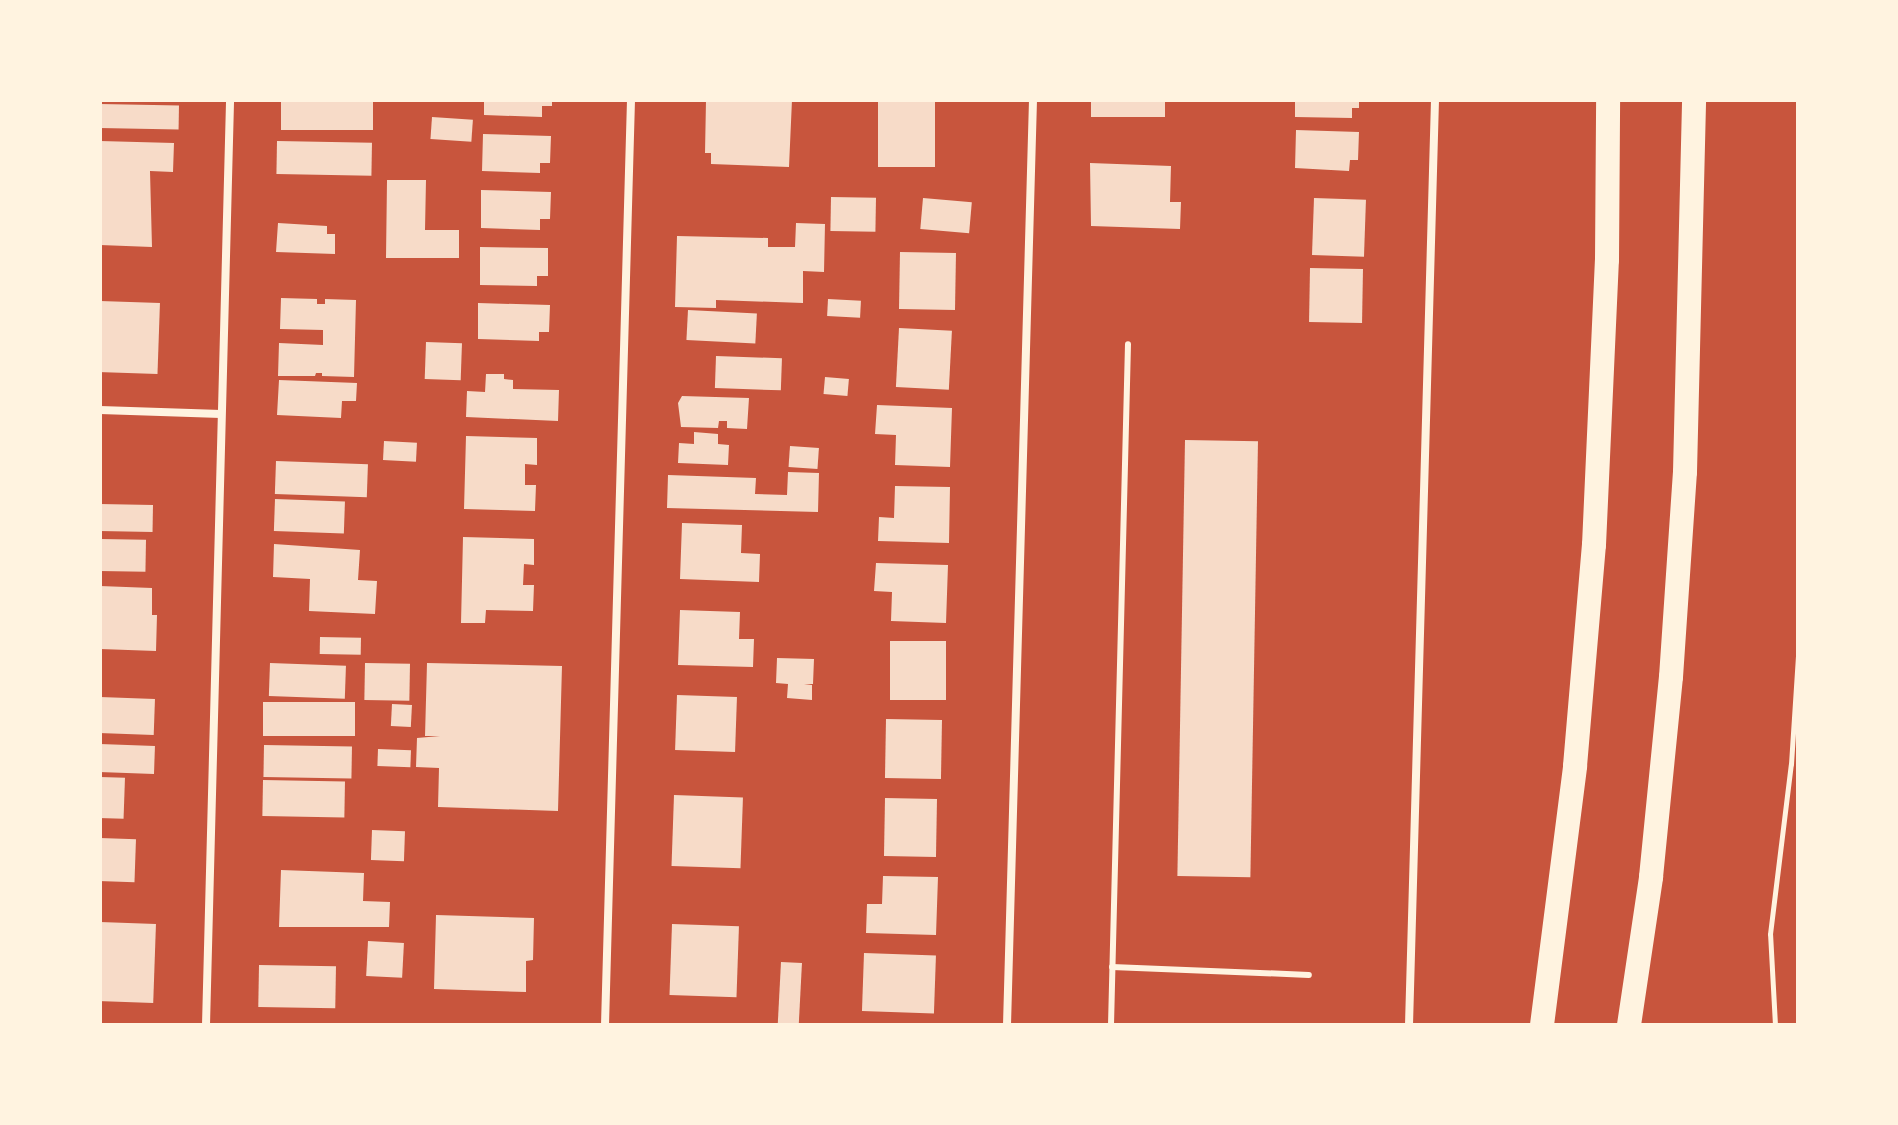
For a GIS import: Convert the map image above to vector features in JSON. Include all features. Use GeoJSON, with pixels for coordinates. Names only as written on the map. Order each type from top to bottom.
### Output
{"type":"FeatureCollection","features":[{"type":"Feature","properties":{"kind":"highway"},"geometry":{"type":"LineString","coordinates":[[1542,1025],[1575,766],[1594,545],[1604,339],[1608,100]]}},
{"type":"Feature","properties":{"kind":"highway"},"geometry":{"type":"LineString","coordinates":[[1629,1025],[1651,877],[1676,605],[1687,418],[1694,100]]}},
{"type":"Feature","properties":{"kind":"street"},"geometry":{"type":"LineString","coordinates":[[206,1025],[230,100]]}},
{"type":"Feature","properties":{"kind":"street"},"geometry":{"type":"LineString","coordinates":[[605,1025],[631,100]]}},
{"type":"Feature","properties":{"kind":"street"},"geometry":{"type":"LineString","coordinates":[[1007,1025],[1033,100]]}},
{"type":"Feature","properties":{"kind":"street"},"geometry":{"type":"LineString","coordinates":[[1409,1025],[1435,100]]}},
{"type":"Feature","properties":{"kind":"street"},"geometry":{"type":"LineString","coordinates":[[100,410],[221,414]]}},
{"type":"Feature","properties":{"kind":"lane"},"geometry":{"type":"LineString","coordinates":[[1111,1025],[1128,344]]}},
{"type":"Feature","properties":{"kind":"lane"},"geometry":{"type":"LineString","coordinates":[[1112,967],[1309,975]]}},
{"type":"Feature","properties":{"kind":"path"},"geometry":{"type":"LineString","coordinates":[[1775,1025],[1770,934],[1791,764],[1798,656]]}},
{"type":"Feature","properties":{"kind":"building"},"geometry":{"type":"Polygon","coordinates":[[[281,100],[373,100],[373,130],[281,130],[281,100]]]}},
{"type":"Feature","properties":{"kind":"building"},"geometry":{"type":"Polygon","coordinates":[[[484,100],[552,100],[552,106],[542,106],[542,117],[484,115],[484,100]]]}},
{"type":"Feature","properties":{"kind":"building"},"geometry":{"type":"Polygon","coordinates":[[[706,100],[792,100],[789,167],[711,164],[711,153],[705,153],[706,100]]]}},
{"type":"Feature","properties":{"kind":"building"},"geometry":{"type":"Polygon","coordinates":[[[878,100],[935,100],[935,167],[878,167],[878,100]]]}},
{"type":"Feature","properties":{"kind":"building"},"geometry":{"type":"Polygon","coordinates":[[[1091,100],[1165,100],[1165,117],[1091,117],[1091,100]]]}},
{"type":"Feature","properties":{"kind":"building"},"geometry":{"type":"Polygon","coordinates":[[[1295,100],[1359,100],[1359,108],[1352,108],[1352,118],[1295,117],[1295,100]]]}},
{"type":"Feature","properties":{"kind":"building"},"geometry":{"type":"Polygon","coordinates":[[[100,104],[179,105],[179,129],[100,128],[100,104]]]}},
{"type":"Feature","properties":{"kind":"building"},"geometry":{"type":"Polygon","coordinates":[[[432,117],[473,120],[471,142],[430,139],[432,117]]]}},
{"type":"Feature","properties":{"kind":"building"},"geometry":{"type":"Polygon","coordinates":[[[1296,130],[1359,132],[1358,160],[1350,160],[1349,171],[1295,168],[1296,130]]]}},
{"type":"Feature","properties":{"kind":"building"},"geometry":{"type":"Polygon","coordinates":[[[483,134],[551,136],[550,163],[540,163],[540,173],[482,171],[483,134]]]}},
{"type":"Feature","properties":{"kind":"building"},"geometry":{"type":"Polygon","coordinates":[[[100,141],[174,143],[173,172],[150,171],[152,247],[100,245],[100,141]]]}},
{"type":"Feature","properties":{"kind":"building"},"geometry":{"type":"Polygon","coordinates":[[[277,141],[372,143],[371,176],[276,174],[277,141]]]}},
{"type":"Feature","properties":{"kind":"building"},"geometry":{"type":"Polygon","coordinates":[[[1090,163],[1171,166],[1170,202],[1181,202],[1180,229],[1091,226],[1090,163]]]}},
{"type":"Feature","properties":{"kind":"building"},"geometry":{"type":"Polygon","coordinates":[[[387,180],[426,180],[425,230],[459,230],[459,258],[386,258],[387,180]]]}},
{"type":"Feature","properties":{"kind":"building"},"geometry":{"type":"Polygon","coordinates":[[[481,190],[551,192],[550,219],[540,219],[540,230],[481,228],[481,190]]]}},
{"type":"Feature","properties":{"kind":"building"},"geometry":{"type":"Polygon","coordinates":[[[831,197],[876,198],[875,232],[830,231],[831,197]]]}},
{"type":"Feature","properties":{"kind":"building"},"geometry":{"type":"Polygon","coordinates":[[[923,198],[972,202],[969,233],[920,229],[923,198]]]}},
{"type":"Feature","properties":{"kind":"building"},"geometry":{"type":"Polygon","coordinates":[[[1314,198],[1366,200],[1364,257],[1312,255],[1314,198]]]}},
{"type":"Feature","properties":{"kind":"building"},"geometry":{"type":"Polygon","coordinates":[[[278,223],[327,226],[327,234],[335,234],[335,254],[276,252],[278,223]]]}},
{"type":"Feature","properties":{"kind":"building"},"geometry":{"type":"Polygon","coordinates":[[[796,223],[825,224],[824,272],[803,271],[803,303],[716,300],[716,308],[675,307],[677,236],[768,238],[768,247],[795,247],[796,223]]]}},
{"type":"Feature","properties":{"kind":"building"},"geometry":{"type":"Polygon","coordinates":[[[480,247],[548,248],[548,276],[537,276],[537,286],[480,285],[480,247]]]}},
{"type":"Feature","properties":{"kind":"building"},"geometry":{"type":"Polygon","coordinates":[[[900,252],[956,253],[955,310],[899,309],[900,252]]]}},
{"type":"Feature","properties":{"kind":"building"},"geometry":{"type":"Polygon","coordinates":[[[1310,268],[1363,269],[1362,323],[1309,322],[1310,268]]]}},
{"type":"Feature","properties":{"kind":"building"},"geometry":{"type":"Polygon","coordinates":[[[281,298],[317,299],[317,304],[325,304],[325,299],[356,300],[354,377],[322,376],[322,373],[315,376],[278,376],[279,343],[323,345],[323,330],[280,329],[281,298]]]}},
{"type":"Feature","properties":{"kind":"building"},"geometry":{"type":"Polygon","coordinates":[[[828,299],[861,301],[860,318],[827,316],[828,299]]]}},
{"type":"Feature","properties":{"kind":"building"},"geometry":{"type":"Polygon","coordinates":[[[100,301],[160,303],[157,374],[100,372],[100,301]]]}},
{"type":"Feature","properties":{"kind":"building"},"geometry":{"type":"Polygon","coordinates":[[[478,303],[550,305],[549,332],[539,332],[539,341],[478,339],[478,303]]]}},
{"type":"Feature","properties":{"kind":"building"},"geometry":{"type":"Polygon","coordinates":[[[688,310],[757,314],[755,344],[686,340],[688,310]]]}},
{"type":"Feature","properties":{"kind":"building"},"geometry":{"type":"Polygon","coordinates":[[[899,328],[952,331],[949,390],[896,387],[899,328]]]}},
{"type":"Feature","properties":{"kind":"building"},"geometry":{"type":"Polygon","coordinates":[[[426,342],[462,343],[461,380],[425,379],[426,342]]]}},
{"type":"Feature","properties":{"kind":"building"},"geometry":{"type":"Polygon","coordinates":[[[716,356],[782,358],[781,390],[715,388],[716,356]]]}},
{"type":"Feature","properties":{"kind":"building"},"geometry":{"type":"Polygon","coordinates":[[[486,374],[504,374],[504,379],[513,380],[513,389],[559,390],[558,421],[466,417],[467,391],[485,392],[486,374]]]}},
{"type":"Feature","properties":{"kind":"building"},"geometry":{"type":"Polygon","coordinates":[[[825,377],[849,379],[847,396],[824,394],[825,377]]]}},
{"type":"Feature","properties":{"kind":"building"},"geometry":{"type":"Polygon","coordinates":[[[279,380],[357,383],[356,401],[342,401],[341,418],[277,415],[279,380]]]}},
{"type":"Feature","properties":{"kind":"building"},"geometry":{"type":"Polygon","coordinates":[[[682,396],[749,398],[747,429],[727,428],[727,421],[719,421],[718,428],[681,427],[678,403],[682,396]]]}},
{"type":"Feature","properties":{"kind":"building"},"geometry":{"type":"Polygon","coordinates":[[[877,405],[952,408],[950,467],[895,465],[896,435],[875,434],[877,405]]]}},
{"type":"Feature","properties":{"kind":"building"},"geometry":{"type":"Polygon","coordinates":[[[694,432],[718,434],[718,444],[729,445],[728,465],[678,463],[679,443],[694,444],[694,432]]]}},
{"type":"Feature","properties":{"kind":"building"},"geometry":{"type":"Polygon","coordinates":[[[466,436],[537,438],[537,465],[525,464],[525,485],[536,485],[535,511],[464,509],[466,436]]]}},
{"type":"Feature","properties":{"kind":"building"},"geometry":{"type":"Polygon","coordinates":[[[1185,440],[1258,441],[1250,877],[1177,876],[1185,440]]]}},
{"type":"Feature","properties":{"kind":"building"},"geometry":{"type":"Polygon","coordinates":[[[384,441],[417,443],[416,462],[383,460],[384,441]]]}},
{"type":"Feature","properties":{"kind":"building"},"geometry":{"type":"Polygon","coordinates":[[[790,446],[819,448],[817,469],[789,467],[790,446]]]}},
{"type":"Feature","properties":{"kind":"building"},"geometry":{"type":"Polygon","coordinates":[[[276,461],[368,464],[367,497],[275,494],[276,461]]]}},
{"type":"Feature","properties":{"kind":"building"},"geometry":{"type":"Polygon","coordinates":[[[788,472],[819,473],[818,512],[667,508],[668,475],[756,478],[755,494],[787,495],[788,472]]]}},
{"type":"Feature","properties":{"kind":"building"},"geometry":{"type":"Polygon","coordinates":[[[895,486],[950,487],[949,543],[878,541],[879,517],[894,518],[895,486]]]}},
{"type":"Feature","properties":{"kind":"building"},"geometry":{"type":"Polygon","coordinates":[[[275,499],[345,501],[344,533],[274,531],[275,499]]]}},
{"type":"Feature","properties":{"kind":"building"},"geometry":{"type":"Polygon","coordinates":[[[100,504],[153,505],[153,532],[100,531],[100,504]]]}},
{"type":"Feature","properties":{"kind":"building"},"geometry":{"type":"Polygon","coordinates":[[[682,523],[742,525],[741,553],[760,554],[759,582],[680,579],[682,523]]]}},
{"type":"Feature","properties":{"kind":"building"},"geometry":{"type":"Polygon","coordinates":[[[463,537],[534,539],[534,565],[524,564],[523,585],[534,585],[533,611],[486,610],[485,623],[461,623],[463,537]]]}},
{"type":"Feature","properties":{"kind":"building"},"geometry":{"type":"Polygon","coordinates":[[[100,539],[146,540],[145,572],[100,571],[100,539]]]}},
{"type":"Feature","properties":{"kind":"building"},"geometry":{"type":"Polygon","coordinates":[[[274,544],[360,550],[358,580],[377,581],[375,614],[309,611],[310,579],[273,577],[274,544]]]}},
{"type":"Feature","properties":{"kind":"building"},"geometry":{"type":"Polygon","coordinates":[[[876,563],[948,565],[946,623],[891,621],[892,592],[874,591],[876,563]]]}},
{"type":"Feature","properties":{"kind":"building"},"geometry":{"type":"Polygon","coordinates":[[[100,586],[152,588],[152,615],[157,615],[156,651],[100,649],[100,586]]]}},
{"type":"Feature","properties":{"kind":"building"},"geometry":{"type":"Polygon","coordinates":[[[680,610],[740,612],[739,639],[754,639],[753,667],[678,665],[680,610]]]}},
{"type":"Feature","properties":{"kind":"building"},"geometry":{"type":"Polygon","coordinates":[[[320,637],[361,638],[361,655],[320,654],[320,637]]]}},
{"type":"Feature","properties":{"kind":"building"},"geometry":{"type":"Polygon","coordinates":[[[890,641],[946,641],[946,700],[890,700],[890,641]]]}},
{"type":"Feature","properties":{"kind":"building"},"geometry":{"type":"Polygon","coordinates":[[[777,658],[814,659],[813,684],[804,684],[812,685],[812,700],[787,698],[788,684],[776,683],[777,658]]]}},
{"type":"Feature","properties":{"kind":"building"},"geometry":{"type":"Polygon","coordinates":[[[270,663],[346,666],[345,699],[269,696],[270,663]]]}},
{"type":"Feature","properties":{"kind":"building"},"geometry":{"type":"Polygon","coordinates":[[[365,663],[410,664],[409,701],[364,700],[365,663]]]}},
{"type":"Feature","properties":{"kind":"building"},"geometry":{"type":"Polygon","coordinates":[[[427,663],[562,666],[558,811],[438,807],[439,768],[416,767],[417,738],[440,736],[425,736],[427,663]]]}},
{"type":"Feature","properties":{"kind":"building"},"geometry":{"type":"Polygon","coordinates":[[[677,695],[737,697],[735,752],[675,750],[677,695]]]}},
{"type":"Feature","properties":{"kind":"building"},"geometry":{"type":"Polygon","coordinates":[[[100,697],[155,699],[154,735],[100,733],[100,697]]]}},
{"type":"Feature","properties":{"kind":"building"},"geometry":{"type":"Polygon","coordinates":[[[263,702],[355,702],[355,736],[263,736],[263,702]]]}},
{"type":"Feature","properties":{"kind":"building"},"geometry":{"type":"Polygon","coordinates":[[[392,704],[412,705],[411,727],[391,726],[392,704]]]}},
{"type":"Feature","properties":{"kind":"building"},"geometry":{"type":"Polygon","coordinates":[[[886,719],[942,720],[941,779],[885,778],[886,719]]]}},
{"type":"Feature","properties":{"kind":"building"},"geometry":{"type":"Polygon","coordinates":[[[100,744],[155,746],[154,774],[100,772],[100,744]]]}},
{"type":"Feature","properties":{"kind":"building"},"geometry":{"type":"Polygon","coordinates":[[[264,745],[352,747],[351,779],[263,777],[264,745]]]}},
{"type":"Feature","properties":{"kind":"building"},"geometry":{"type":"Polygon","coordinates":[[[378,749],[411,750],[410,767],[377,766],[378,749]]]}},
{"type":"Feature","properties":{"kind":"building"},"geometry":{"type":"Polygon","coordinates":[[[100,777],[125,778],[124,819],[100,818],[100,777]]]}},
{"type":"Feature","properties":{"kind":"building"},"geometry":{"type":"Polygon","coordinates":[[[263,780],[345,781],[344,817],[262,816],[263,780]]]}},
{"type":"Feature","properties":{"kind":"building"},"geometry":{"type":"Polygon","coordinates":[[[674,795],[743,797],[740,868],[672,866],[674,795]]]}},
{"type":"Feature","properties":{"kind":"building"},"geometry":{"type":"Polygon","coordinates":[[[885,798],[937,799],[936,857],[884,856],[885,798]]]}},
{"type":"Feature","properties":{"kind":"building"},"geometry":{"type":"Polygon","coordinates":[[[372,830],[405,831],[404,861],[371,860],[372,830]]]}},
{"type":"Feature","properties":{"kind":"building"},"geometry":{"type":"Polygon","coordinates":[[[100,838],[136,839],[134,882],[100,881],[100,838]]]}},
{"type":"Feature","properties":{"kind":"building"},"geometry":{"type":"Polygon","coordinates":[[[281,870],[364,873],[363,901],[390,902],[389,927],[279,927],[281,870]]]}},
{"type":"Feature","properties":{"kind":"building"},"geometry":{"type":"Polygon","coordinates":[[[883,876],[938,877],[936,935],[866,933],[867,904],[882,904],[883,876]]]}},
{"type":"Feature","properties":{"kind":"building"},"geometry":{"type":"Polygon","coordinates":[[[436,915],[534,918],[533,960],[526,961],[526,992],[434,989],[436,915]]]}},
{"type":"Feature","properties":{"kind":"building"},"geometry":{"type":"Polygon","coordinates":[[[100,922],[156,924],[153,1003],[100,1001],[100,922]]]}},
{"type":"Feature","properties":{"kind":"building"},"geometry":{"type":"Polygon","coordinates":[[[672,924],[739,926],[736,997],[670,995],[672,924]]]}},
{"type":"Feature","properties":{"kind":"building"},"geometry":{"type":"Polygon","coordinates":[[[368,941],[404,943],[402,978],[366,976],[368,941]]]}},
{"type":"Feature","properties":{"kind":"building"},"geometry":{"type":"Polygon","coordinates":[[[864,953],[936,956],[934,1013],[862,1011],[864,953]]]}},
{"type":"Feature","properties":{"kind":"building"},"geometry":{"type":"Polygon","coordinates":[[[781,962],[802,963],[799,1025],[778,1025],[781,962]]]}},
{"type":"Feature","properties":{"kind":"building"},"geometry":{"type":"Polygon","coordinates":[[[259,965],[336,966],[335,1008],[258,1007],[259,965]]]}}]}
